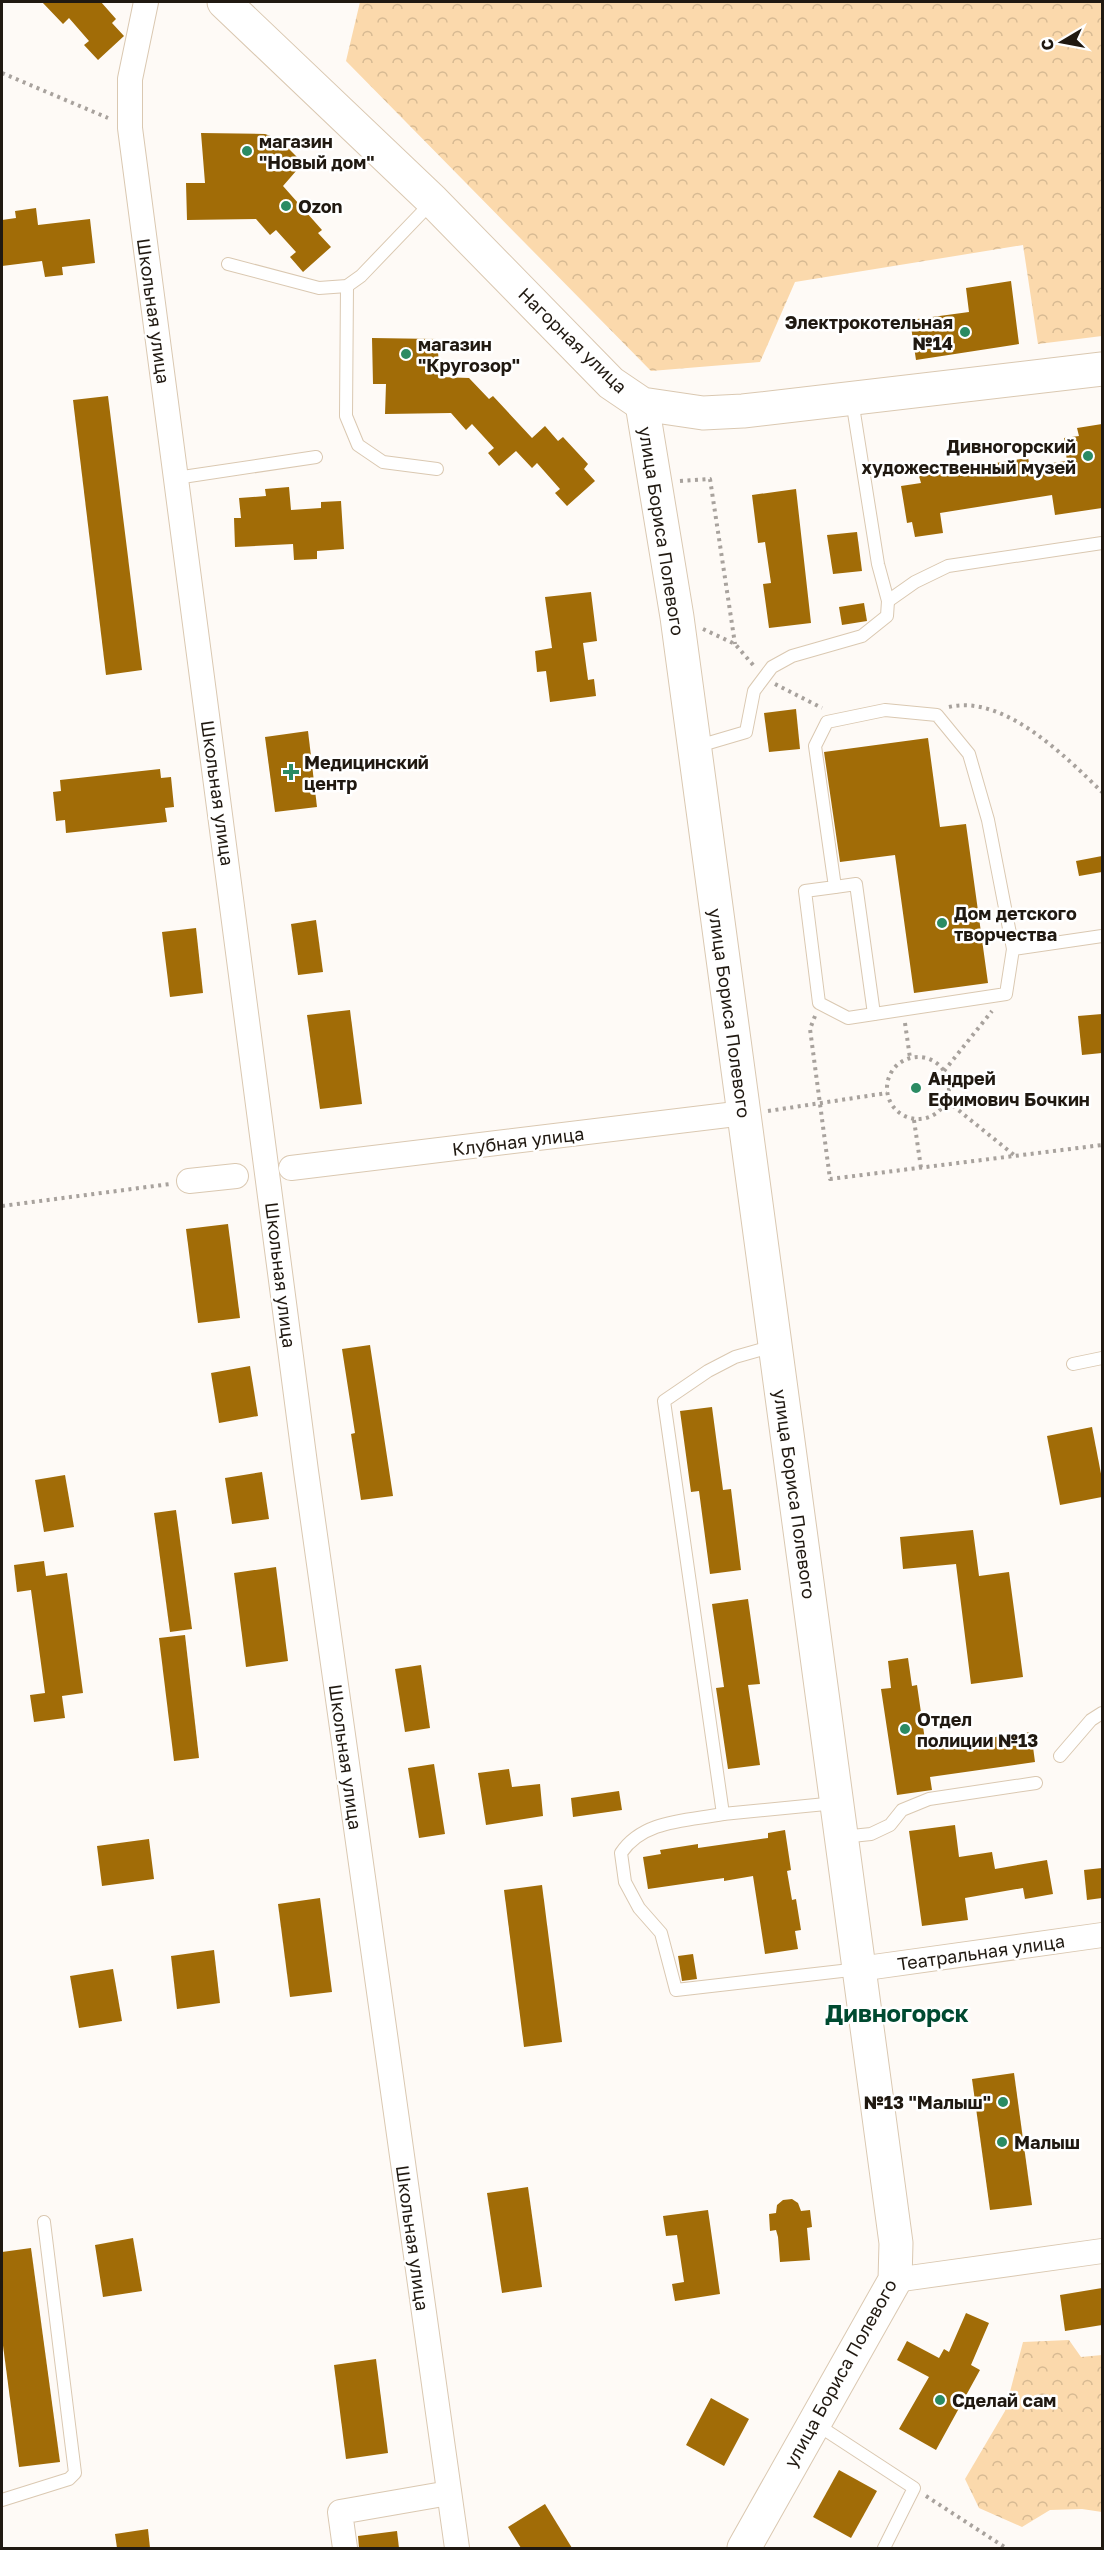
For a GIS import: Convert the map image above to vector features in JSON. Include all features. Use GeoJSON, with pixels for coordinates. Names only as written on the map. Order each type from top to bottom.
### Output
{"type":"FeatureCollection","features":[{"type":"Feature","properties":{"kind":"street","name":"Школьная улица"},"geometry":{"type":"LineString","coordinates":[[146,2],[130,79],[130,128],[306,1471],[457,2548]]}},
{"type":"Feature","properties":{"kind":"street","name":"Нагорная улица"},"geometry":{"type":"LineString","coordinates":[[224,2],[433,201],[611,382],[642,404],[703,413],[743,411],[1102,369]]}},
{"type":"Feature","properties":{"kind":"street","name":"улица Бориса Полевого"},"geometry":{"type":"LineString","coordinates":[[642,404],[677,617],[896,2243],[895,2280],[744,2548]]}},
{"type":"Feature","properties":{"kind":"street","name":"Клубная улица"},"geometry":{"type":"LineString","coordinates":[[291,1168],[744,1113]]}},
{"type":"Feature","properties":{"kind":"street"},"geometry":{"type":"LineString","coordinates":[[189,1182],[236,1176]]}},
{"type":"Feature","properties":{"kind":"street","name":"Театральная улица"},"geometry":{"type":"LineString","coordinates":[[859,1969],[1102,1935]]}},
{"type":"Feature","properties":{"kind":"street"},"geometry":{"type":"LineString","coordinates":[[895,2280],[1102,2251]]}},
{"type":"Feature","properties":{"kind":"street"},"geometry":{"type":"LineString","coordinates":[[345,2548],[340,2512],[449,2493]]}},
{"type":"Feature","properties":{"kind":"lane"},"geometry":{"type":"LineString","coordinates":[[228,264],[319,288],[347,286],[361,276],[433,201]]}},
{"type":"Feature","properties":{"kind":"lane"},"geometry":{"type":"LineString","coordinates":[[347,286],[346,416],[358,445],[384,462],[437,470]]}},
{"type":"Feature","properties":{"kind":"lane"},"geometry":{"type":"LineString","coordinates":[[694,747],[746,732],[754,691],[772,667],[792,656],[862,636],[887,616],[888,600],[878,564],[852,400]]}},
{"type":"Feature","properties":{"kind":"lane"},"geometry":{"type":"LineString","coordinates":[[176,478],[316,456]]}},
{"type":"Feature","properties":{"kind":"lane"},"geometry":{"type":"LineString","coordinates":[[888,600],[915,582],[948,566],[1102,543]]}},
{"type":"Feature","properties":{"kind":"lane"},"geometry":{"type":"LineString","coordinates":[[835,886],[816,746],[827,722],[885,710],[937,715],[969,754],[988,820],[1013,950],[1006,994],[848,1018],[819,1003],[805,891],[856,884],[874,1014]]}},
{"type":"Feature","properties":{"kind":"lane"},"geometry":{"type":"LineString","coordinates":[[1013,950],[1102,936]]}},
{"type":"Feature","properties":{"kind":"lane"},"geometry":{"type":"LineString","coordinates":[[723,1814],[664,1401],[708,1371],[735,1357],[775,1346]]}},
{"type":"Feature","properties":{"kind":"lane"},"geometry":{"type":"LineString","coordinates":[[1073,1364],[1102,1358]]}},
{"type":"Feature","properties":{"kind":"lane"},"geometry":{"type":"LineString","coordinates":[[1060,1756],[1091,1720],[1102,1713]]}},
{"type":"Feature","properties":{"kind":"lane"},"geometry":{"type":"LineString","coordinates":[[840,1838],[871,1834],[890,1825],[902,1810],[929,1799],[1036,1784]]}},
{"type":"Feature","properties":{"kind":"lane"},"geometry":{"type":"LineString","coordinates":[[836,1803],[723,1814],[651,1827],[638,1834],[621,1853],[626,1882],[639,1908],[661,1933],[676,1990],[859,1969]]}},
{"type":"Feature","properties":{"kind":"lane"},"geometry":{"type":"LineString","coordinates":[[2,2500],[69,2480],[75,2473],[44,2222]]}},
{"type":"Feature","properties":{"kind":"lane"},"geometry":{"type":"LineString","coordinates":[[813,2422],[914,2488],[884,2548]]}},
{"type":"Feature","properties":{"kind":"path"},"geometry":{"type":"LineString","coordinates":[[2,73],[130,128]]}},
{"type":"Feature","properties":{"kind":"path"},"geometry":{"type":"LineString","coordinates":[[710,479],[735,644]]}},
{"type":"Feature","properties":{"kind":"path"},"geometry":{"type":"LineString","coordinates":[[677,617],[735,644],[763,677],[844,719]]}},
{"type":"Feature","properties":{"kind":"path"},"geometry":{"type":"LineString","coordinates":[[926,714],[953,706],[980,705],[1018,723],[1062,753],[1102,792]]}},
{"type":"Feature","properties":{"kind":"path"},"geometry":{"type":"LineString","coordinates":[[944,1071],[1006,994]]}},
{"type":"Feature","properties":{"kind":"path"},"geometry":{"type":"LineString","coordinates":[[819,1003],[810,1029],[830,1179],[1102,1145]]}},
{"type":"Feature","properties":{"kind":"path"},"geometry":{"type":"LineString","coordinates":[[904,1010],[910,1058]]}},
{"type":"Feature","properties":{"kind":"path"},"geometry":{"type":"LineString","coordinates":[[918,1057],[933,1060],[944,1071],[949,1081],[947,1101],[934,1116],[914,1120],[896,1111],[887,1094],[887,1084],[894,1068],[910,1058],[918,1057]]}},
{"type":"Feature","properties":{"kind":"path"},"geometry":{"type":"LineString","coordinates":[[744,1113],[821,1105],[887,1094]]}},
{"type":"Feature","properties":{"kind":"path"},"geometry":{"type":"LineString","coordinates":[[947,1101],[1015,1156]]}},
{"type":"Feature","properties":{"kind":"path"},"geometry":{"type":"LineString","coordinates":[[914,1120],[921,1168]]}},
{"type":"Feature","properties":{"kind":"path"},"geometry":{"type":"LineString","coordinates":[[2,1206],[189,1182]]}},
{"type":"Feature","properties":{"kind":"path"},"geometry":{"type":"LineString","coordinates":[[914,2488],[1006,2548]]}},
{"type":"Feature","properties":{"kind":"green space"},"geometry":{"type":"Polygon","coordinates":[[[360,2],[1102,2],[1102,336],[1038,344],[1023,245],[795,282],[760,362],[651,371],[346,61],[360,2]]]}},
{"type":"Feature","properties":{"kind":"green space"},"geometry":{"type":"Polygon","coordinates":[[[1069,2340],[1081,2357],[1102,2355],[1102,2512],[1082,2509],[1050,2510],[1022,2527],[979,2508],[965,2479],[1005,2411],[1023,2342],[1069,2340]]]}},
{"type":"Feature","properties":{"kind":"building"},"geometry":{"type":"Polygon","coordinates":[[[42,2],[101,2],[116,19],[112,23],[124,36],[98,60],[84,45],[89,41],[69,18],[63,24],[42,2]]]}},
{"type":"Feature","properties":{"kind":"building"},"geometry":{"type":"Polygon","coordinates":[[[201,133],[265,134],[279,139],[303,163],[283,186],[322,230],[318,233],[331,247],[303,272],[290,257],[296,252],[276,230],[270,235],[256,219],[187,220],[186,183],[205,183],[201,133]]]}},
{"type":"Feature","properties":{"kind":"building"},"geometry":{"type":"Polygon","coordinates":[[[36,208],[38,225],[90,219],[95,263],[62,267],[63,275],[45,277],[42,261],[2,266],[2,220],[16,218],[15,211],[36,208]]]}},
{"type":"Feature","properties":{"kind":"building","name":"Электрокотельная №14"},"geometry":{"type":"Polygon","coordinates":[[[1011,281],[1019,344],[916,360],[910,320],[969,312],[966,288],[1011,281]]]}},
{"type":"Feature","properties":{"kind":"building"},"geometry":{"type":"Polygon","coordinates":[[[372,338],[437,339],[440,377],[469,378],[489,399],[493,396],[532,438],[545,426],[558,441],[563,437],[588,464],[584,469],[595,481],[567,506],[555,493],[560,489],[537,463],[532,468],[516,451],[499,466],[488,453],[494,448],[472,424],[466,430],[451,413],[385,414],[386,384],[373,384],[372,338]]]}},
{"type":"Feature","properties":{"kind":"building"},"geometry":{"type":"Polygon","coordinates":[[[108,396],[142,670],[106,675],[73,400],[108,396]]]}},
{"type":"Feature","properties":{"kind":"building"},"geometry":{"type":"Polygon","coordinates":[[[1102,424],[1102,508],[1055,515],[1052,495],[940,513],[943,533],[915,537],[912,522],[907,523],[901,486],[921,483],[919,476],[959,469],[960,476],[990,472],[989,464],[1028,458],[1030,466],[1067,461],[1064,438],[1079,436],[1077,428],[1102,424]]]}},
{"type":"Feature","properties":{"kind":"building"},"geometry":{"type":"Polygon","coordinates":[[[289,487],[291,510],[321,508],[321,502],[341,501],[344,549],[317,551],[317,559],[294,560],[293,544],[235,547],[234,518],[241,518],[239,498],[266,496],[265,489],[289,487]]]}},
{"type":"Feature","properties":{"kind":"building"},"geometry":{"type":"Polygon","coordinates":[[[796,489],[811,623],[769,628],[763,584],[771,583],[765,542],[758,543],[752,495],[796,489]]]}},
{"type":"Feature","properties":{"kind":"building"},"geometry":{"type":"Polygon","coordinates":[[[857,532],[862,571],[833,574],[827,535],[857,532]]]}},
{"type":"Feature","properties":{"kind":"building"},"geometry":{"type":"Polygon","coordinates":[[[591,592],[597,641],[583,643],[588,680],[594,679],[596,696],[550,702],[546,671],[537,672],[535,651],[552,648],[545,597],[591,592]]]}},
{"type":"Feature","properties":{"kind":"building"},"geometry":{"type":"Polygon","coordinates":[[[864,603],[867,621],[842,625],[839,607],[864,603]]]}},
{"type":"Feature","properties":{"kind":"building"},"geometry":{"type":"Polygon","coordinates":[[[796,709],[800,749],[769,752],[764,713],[796,709]]]}},
{"type":"Feature","properties":{"kind":"building","name":"Медицинский центр"},"geometry":{"type":"Polygon","coordinates":[[[308,731],[317,807],[275,812],[265,737],[308,731]]]}},
{"type":"Feature","properties":{"kind":"building","name":"Дом детского творчества"},"geometry":{"type":"Polygon","coordinates":[[[928,738],[940,827],[966,824],[988,983],[914,993],[895,855],[840,862],[824,752],[928,738]]]}},
{"type":"Feature","properties":{"kind":"building"},"geometry":{"type":"Polygon","coordinates":[[[160,769],[161,778],[171,777],[174,807],[165,808],[167,822],[66,833],[65,820],[56,821],[53,792],[61,791],[60,780],[160,769]]]}},
{"type":"Feature","properties":{"kind":"building"},"geometry":{"type":"Polygon","coordinates":[[[1102,856],[1102,872],[1079,876],[1076,861],[1102,856]]]}},
{"type":"Feature","properties":{"kind":"building"},"geometry":{"type":"Polygon","coordinates":[[[316,920],[323,972],[298,975],[291,924],[316,920]]]}},
{"type":"Feature","properties":{"kind":"building"},"geometry":{"type":"Polygon","coordinates":[[[196,928],[203,993],[170,997],[162,932],[196,928]]]}},
{"type":"Feature","properties":{"kind":"building"},"geometry":{"type":"Polygon","coordinates":[[[350,1010],[362,1104],[320,1109],[307,1015],[350,1010]]]}},
{"type":"Feature","properties":{"kind":"building"},"geometry":{"type":"Polygon","coordinates":[[[1102,1014],[1102,1053],[1082,1055],[1078,1016],[1102,1014]]]}},
{"type":"Feature","properties":{"kind":"building"},"geometry":{"type":"Polygon","coordinates":[[[228,1224],[240,1318],[198,1323],[186,1229],[228,1224]]]}},
{"type":"Feature","properties":{"kind":"building"},"geometry":{"type":"Polygon","coordinates":[[[370,1345],[393,1496],[361,1500],[351,1434],[355,1433],[342,1349],[370,1345]]]}},
{"type":"Feature","properties":{"kind":"building"},"geometry":{"type":"Polygon","coordinates":[[[250,1366],[258,1416],[219,1423],[211,1373],[250,1366]]]}},
{"type":"Feature","properties":{"kind":"building"},"geometry":{"type":"Polygon","coordinates":[[[712,1407],[723,1490],[731,1489],[741,1570],[710,1574],[699,1491],[691,1492],[680,1411],[712,1407]]]}},
{"type":"Feature","properties":{"kind":"building"},"geometry":{"type":"Polygon","coordinates":[[[1092,1427],[1102,1479],[1102,1497],[1060,1505],[1047,1436],[1092,1427]]]}},
{"type":"Feature","properties":{"kind":"building"},"geometry":{"type":"Polygon","coordinates":[[[262,1472],[269,1519],[232,1524],[225,1478],[262,1472]]]}},
{"type":"Feature","properties":{"kind":"building"},"geometry":{"type":"Polygon","coordinates":[[[65,1475],[74,1527],[44,1532],[35,1480],[65,1475]]]}},
{"type":"Feature","properties":{"kind":"building"},"geometry":{"type":"Polygon","coordinates":[[[176,1510],[192,1629],[170,1632],[154,1513],[176,1510]]]}},
{"type":"Feature","properties":{"kind":"building"},"geometry":{"type":"Polygon","coordinates":[[[973,1530],[979,1576],[1009,1572],[1023,1677],[971,1684],[956,1564],[903,1569],[900,1537],[973,1530]]]}},
{"type":"Feature","properties":{"kind":"building"},"geometry":{"type":"Polygon","coordinates":[[[44,1561],[46,1576],[67,1573],[83,1693],[62,1696],[65,1718],[34,1722],[30,1695],[45,1693],[31,1590],[17,1592],[14,1565],[44,1561]]]}},
{"type":"Feature","properties":{"kind":"building"},"geometry":{"type":"Polygon","coordinates":[[[276,1567],[288,1661],[246,1667],[234,1573],[276,1567]]]}},
{"type":"Feature","properties":{"kind":"building"},"geometry":{"type":"Polygon","coordinates":[[[748,1599],[760,1684],[748,1685],[760,1765],[728,1769],[716,1688],[724,1687],[712,1604],[748,1599]]]}},
{"type":"Feature","properties":{"kind":"building"},"geometry":{"type":"Polygon","coordinates":[[[185,1635],[199,1758],[174,1761],[159,1638],[185,1635]]]}},
{"type":"Feature","properties":{"kind":"building","name":"Отдел полиции №13"},"geometry":{"type":"Polygon","coordinates":[[[908,1658],[912,1686],[917,1685],[926,1747],[1031,1732],[1035,1762],[930,1777],[932,1790],[897,1795],[881,1689],[891,1688],[888,1661],[908,1658]]]}},
{"type":"Feature","properties":{"kind":"building"},"geometry":{"type":"Polygon","coordinates":[[[421,1665],[430,1728],[405,1732],[395,1669],[421,1665]]]}},
{"type":"Feature","properties":{"kind":"building"},"geometry":{"type":"Polygon","coordinates":[[[434,1764],[445,1834],[419,1838],[408,1768],[434,1764]]]}},
{"type":"Feature","properties":{"kind":"building"},"geometry":{"type":"Polygon","coordinates":[[[509,1769],[512,1787],[540,1784],[543,1816],[486,1825],[478,1773],[509,1769]]]}},
{"type":"Feature","properties":{"kind":"building"},"geometry":{"type":"Polygon","coordinates":[[[619,1791],[622,1810],[573,1817],[571,1798],[619,1791]]]}},
{"type":"Feature","properties":{"kind":"building"},"geometry":{"type":"Polygon","coordinates":[[[955,1825],[959,1857],[992,1852],[995,1869],[1047,1860],[1053,1894],[1025,1899],[1023,1888],[965,1898],[968,1920],[922,1926],[909,1831],[955,1825]]]}},
{"type":"Feature","properties":{"kind":"building"},"geometry":{"type":"Polygon","coordinates":[[[785,1830],[791,1870],[787,1871],[792,1900],[796,1899],[801,1930],[795,1931],[798,1949],[765,1954],[753,1876],[648,1889],[643,1857],[661,1854],[660,1850],[698,1844],[698,1848],[768,1838],[768,1833],[785,1830]]]}},
{"type":"Feature","properties":{"kind":"building"},"geometry":{"type":"Polygon","coordinates":[[[149,1839],[154,1879],[102,1886],[97,1846],[149,1839]]]}},
{"type":"Feature","properties":{"kind":"building"},"geometry":{"type":"Polygon","coordinates":[[[1102,1868],[1102,1898],[1087,1900],[1084,1870],[1102,1868]]]}},
{"type":"Feature","properties":{"kind":"building"},"geometry":{"type":"Polygon","coordinates":[[[542,1885],[562,2042],[524,2047],[504,1890],[542,1885]]]}},
{"type":"Feature","properties":{"kind":"building"},"geometry":{"type":"Polygon","coordinates":[[[320,1898],[332,1992],[290,1997],[278,1904],[320,1898]]]}},
{"type":"Feature","properties":{"kind":"building"},"geometry":{"type":"Polygon","coordinates":[[[214,1950],[220,2003],[177,2009],[171,1956],[214,1950]]]}},
{"type":"Feature","properties":{"kind":"building"},"geometry":{"type":"Polygon","coordinates":[[[693,1954],[697,1979],[682,1981],[678,1956],[693,1954]]]}},
{"type":"Feature","properties":{"kind":"building"},"geometry":{"type":"Polygon","coordinates":[[[113,1969],[122,2021],[79,2028],[70,1976],[113,1969]]]}},
{"type":"Feature","properties":{"kind":"building","name":"Малыш"},"geometry":{"type":"Polygon","coordinates":[[[1014,2073],[1032,2205],[990,2210],[972,2079],[1014,2073]]]}},
{"type":"Feature","properties":{"kind":"building"},"geometry":{"type":"Polygon","coordinates":[[[528,2187],[542,2287],[502,2293],[487,2193],[528,2187]]]}},
{"type":"Feature","properties":{"kind":"building"},"geometry":{"type":"Polygon","coordinates":[[[792,2199],[798,2203],[801,2211],[810,2210],[812,2227],[807,2228],[810,2260],[780,2262],[778,2237],[776,2230],[770,2231],[769,2214],[776,2213],[777,2205],[783,2200],[792,2199]]]}},
{"type":"Feature","properties":{"kind":"building"},"geometry":{"type":"Polygon","coordinates":[[[708,2210],[720,2294],[675,2301],[672,2284],[684,2282],[677,2235],[666,2236],[663,2216],[708,2210]]]}},
{"type":"Feature","properties":{"kind":"building"},"geometry":{"type":"Polygon","coordinates":[[[133,2238],[142,2291],[103,2297],[95,2245],[133,2238]]]}},
{"type":"Feature","properties":{"kind":"building"},"geometry":{"type":"Polygon","coordinates":[[[31,2248],[60,2462],[19,2467],[2,2338],[2,2252],[31,2248]]]}},
{"type":"Feature","properties":{"kind":"building"},"geometry":{"type":"Polygon","coordinates":[[[1102,2288],[1102,2325],[1065,2331],[1060,2295],[1102,2288]]]}},
{"type":"Feature","properties":{"kind":"building","name":"Сделай сам"},"geometry":{"type":"Polygon","coordinates":[[[966,2313],[989,2323],[971,2365],[980,2370],[936,2450],[899,2429],[929,2377],[897,2360],[907,2341],[939,2358],[944,2349],[949,2352],[966,2313]]]}},
{"type":"Feature","properties":{"kind":"building"},"geometry":{"type":"Polygon","coordinates":[[[376,2359],[388,2453],[346,2459],[334,2365],[376,2359]]]}},
{"type":"Feature","properties":{"kind":"building"},"geometry":{"type":"Polygon","coordinates":[[[711,2398],[749,2419],[724,2466],[686,2445],[711,2398]]]}},
{"type":"Feature","properties":{"kind":"building"},"geometry":{"type":"Polygon","coordinates":[[[839,2470],[877,2491],[851,2538],[813,2517],[839,2470]]]}},
{"type":"Feature","properties":{"kind":"building"},"geometry":{"type":"Polygon","coordinates":[[[545,2504],[572,2548],[521,2548],[508,2527],[545,2504]]]}},
{"type":"Feature","properties":{"kind":"building"},"geometry":{"type":"Polygon","coordinates":[[[148,2529],[150,2548],[117,2548],[115,2534],[148,2529]]]}},
{"type":"Feature","properties":{"kind":"building"},"geometry":{"type":"Polygon","coordinates":[[[397,2531],[399,2548],[359,2548],[358,2536],[397,2531]]]}},
{"type":"Feature","properties":{"kind":"place","name":"магазин \"Новый дом\""},"geometry":{"type":"Point","coordinates":[247,151]}},
{"type":"Feature","properties":{"kind":"place","name":"Ozon"},"geometry":{"type":"Point","coordinates":[286,206]}},
{"type":"Feature","properties":{"kind":"place","name":"Электрокотельная №14"},"geometry":{"type":"Point","coordinates":[965,332]}},
{"type":"Feature","properties":{"kind":"place","name":"магазин \"Кругозор\""},"geometry":{"type":"Point","coordinates":[406,354]}},
{"type":"Feature","properties":{"kind":"place","name":"Дивногорский художественный музей"},"geometry":{"type":"Point","coordinates":[1088,456]}},
{"type":"Feature","properties":{"kind":"place","name":"Медицинский центр"},"geometry":{"type":"Point","coordinates":[291,772]}},
{"type":"Feature","properties":{"kind":"place","name":"Дом детского творчества"},"geometry":{"type":"Point","coordinates":[942,923]}},
{"type":"Feature","properties":{"kind":"place","name":"Андрей Ефимович Бочкин"},"geometry":{"type":"Point","coordinates":[916,1088]}},
{"type":"Feature","properties":{"kind":"place","name":"Отдел полиции №13"},"geometry":{"type":"Point","coordinates":[905,1729]}},
{"type":"Feature","properties":{"kind":"place","name":"№13 \"Малыш\""},"geometry":{"type":"Point","coordinates":[1003,2102]}},
{"type":"Feature","properties":{"kind":"place","name":"Малыш"},"geometry":{"type":"Point","coordinates":[1002,2142]}},
{"type":"Feature","properties":{"kind":"place","name":"Сделай сам"},"geometry":{"type":"Point","coordinates":[940,2400]}},
{"type":"Feature","properties":{"kind":"district","name":"Дивногорск"},"geometry":{"type":"Point","coordinates":[897,2012]}}]}
